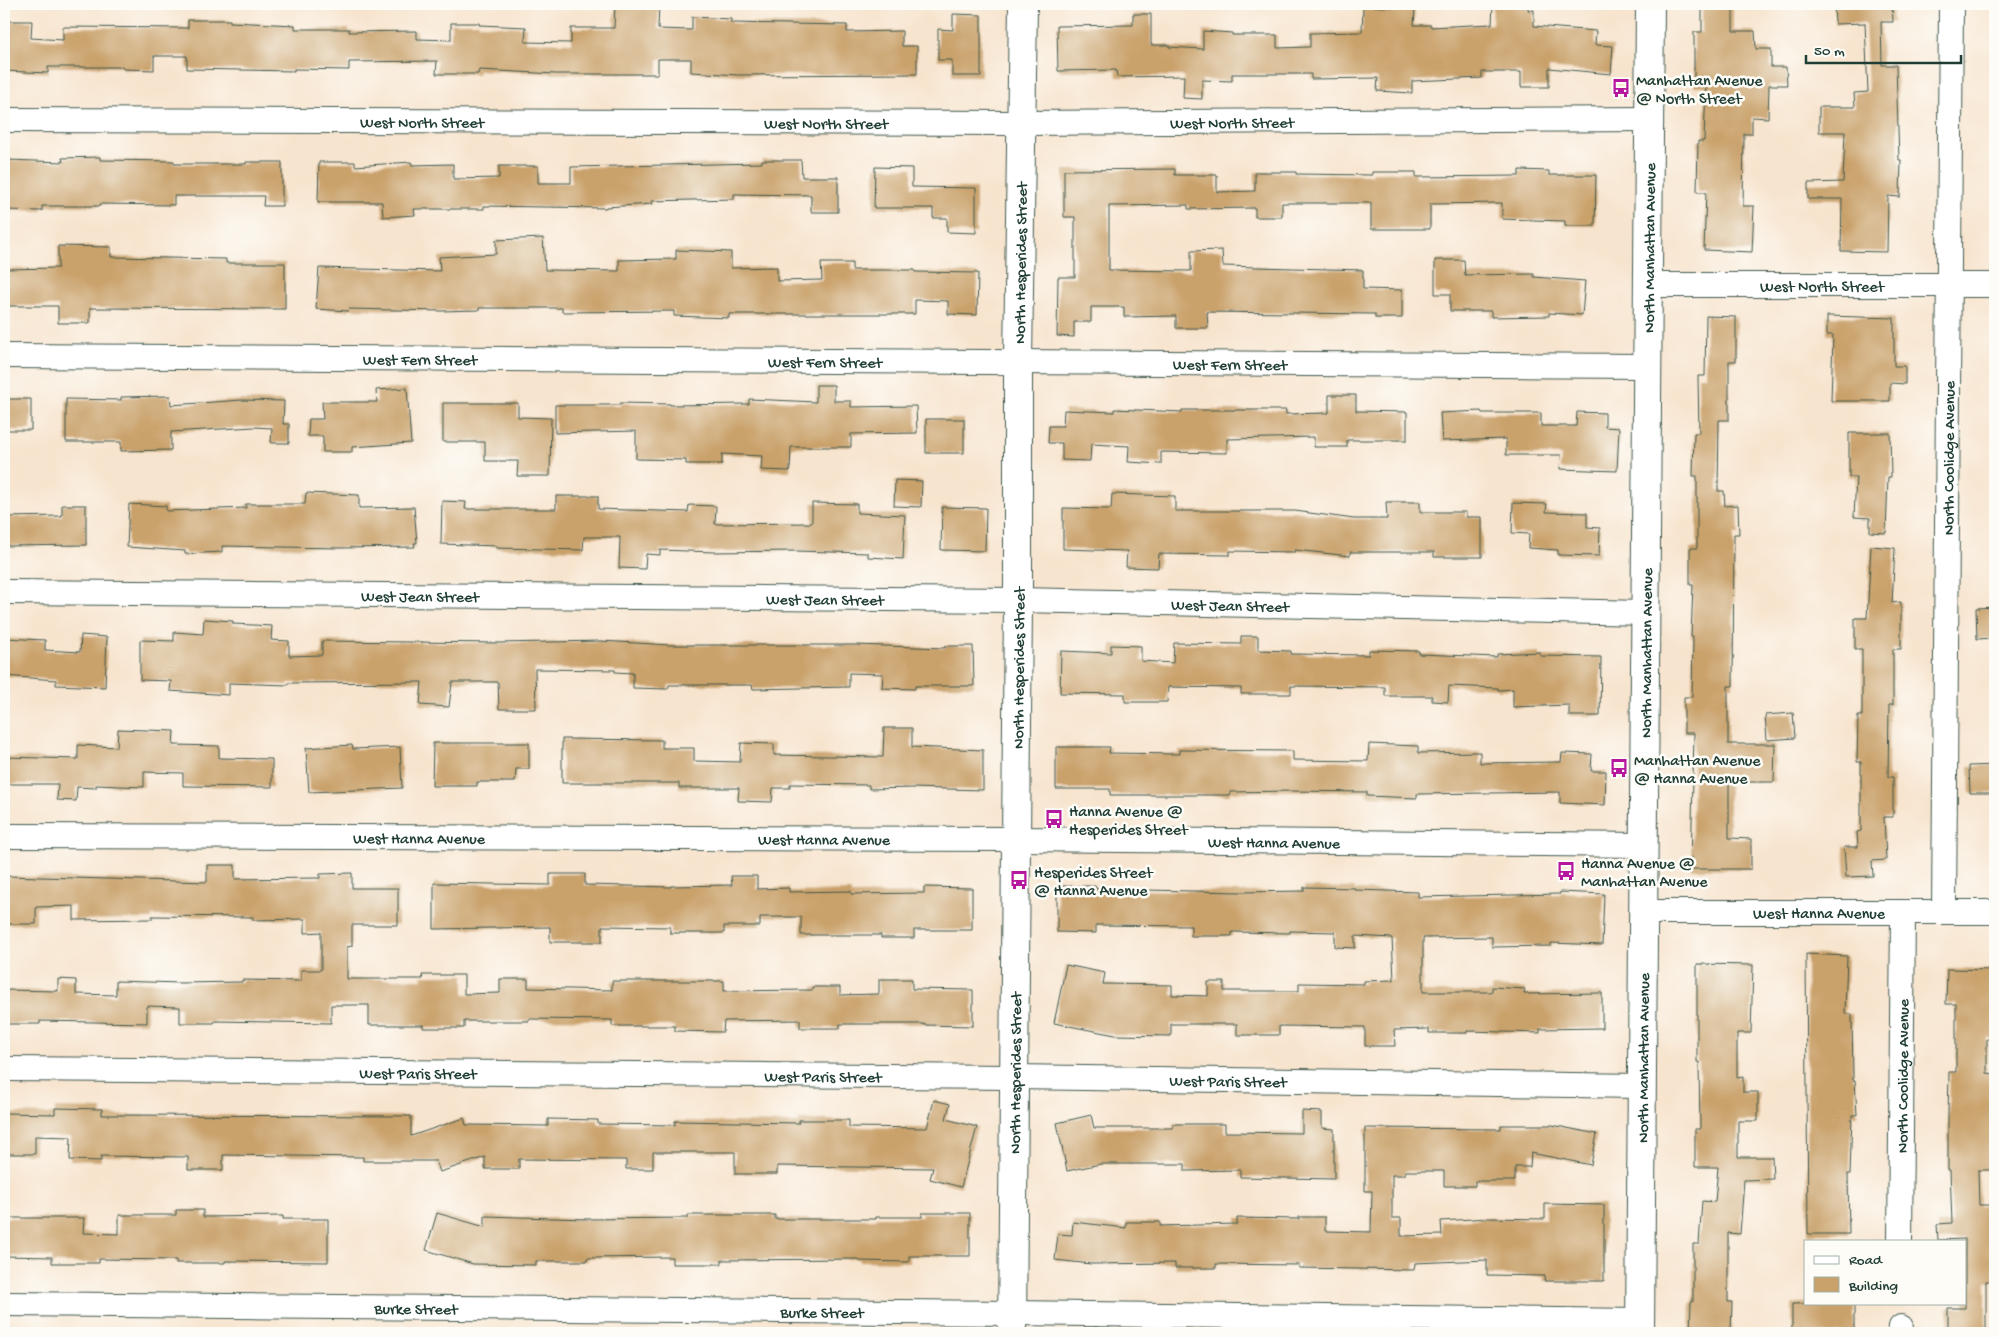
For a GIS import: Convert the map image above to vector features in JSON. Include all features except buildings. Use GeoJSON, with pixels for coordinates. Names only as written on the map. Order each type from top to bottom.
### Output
{"type":"FeatureCollection","features":[{"type":"Feature","properties":{"kind":"street","name":"North Hesperides Street"},"geometry":{"type":"LineString","coordinates":[[1012,1323],[1018,362],[1023,4]]}},
{"type":"Feature","properties":{"kind":"street","name":"North Manhattan Avenue"},"geometry":{"type":"LineString","coordinates":[[1640,1327],[1650,4]]}},
{"type":"Feature","properties":{"kind":"street","name":"North Coolidge Avenue"},"geometry":{"type":"LineString","coordinates":[[1944,912],[1951,4]]}},
{"type":"Feature","properties":{"kind":"street","name":"West North Street"},"geometry":{"type":"LineString","coordinates":[[4,120],[1021,124],[1649,119]]}},
{"type":"Feature","properties":{"kind":"street","name":"West North Street"},"geometry":{"type":"LineString","coordinates":[[1648,285],[1995,285]]}},
{"type":"Feature","properties":{"kind":"street","name":"West Fern Street"},"geometry":{"type":"LineString","coordinates":[[4,356],[1647,366]]}},
{"type":"Feature","properties":{"kind":"street","name":"West Jean Street"},"geometry":{"type":"LineString","coordinates":[[4,592],[1018,600],[1645,613]]}},
{"type":"Feature","properties":{"kind":"street","name":"West Hanna Avenue"},"geometry":{"type":"LineString","coordinates":[[4,836],[1016,839],[1644,845]]}},
{"type":"Feature","properties":{"kind":"street","name":"West Hanna Avenue"},"geometry":{"type":"LineString","coordinates":[[1643,912],[1995,912]]}},
{"type":"Feature","properties":{"kind":"street","name":"North Coolidge Avenue"},"geometry":{"type":"LineString","coordinates":[[1900,1240],[1903,912]]}},
{"type":"Feature","properties":{"kind":"street","name":"West Paris Street"},"geometry":{"type":"LineString","coordinates":[[4,1069],[1014,1077],[1642,1086]]}},
{"type":"Feature","properties":{"kind":"street","name":"Burke Street"},"geometry":{"type":"LineString","coordinates":[[4,1304],[1012,1323],[1640,1327]]}},
{"type":"Feature","properties":{"kind":"place","name":"Manhattan Avenue @ North Street"},"geometry":{"type":"Point","coordinates":[1621,88]}},
{"type":"Feature","properties":{"kind":"place","name":"Manhattan Avenue @ Hanna Avenue"},"geometry":{"type":"Point","coordinates":[1619,768]}},
{"type":"Feature","properties":{"kind":"place","name":"Hanna Avenue @ Hesperides Street"},"geometry":{"type":"Point","coordinates":[1054,819]}},
{"type":"Feature","properties":{"kind":"place","name":"Hanna Avenue @ Manhattan Avenue"},"geometry":{"type":"Point","coordinates":[1566,871]}},
{"type":"Feature","properties":{"kind":"place","name":"Hesperides Street @ Hanna Avenue"},"geometry":{"type":"Point","coordinates":[1019,880]}}]}
